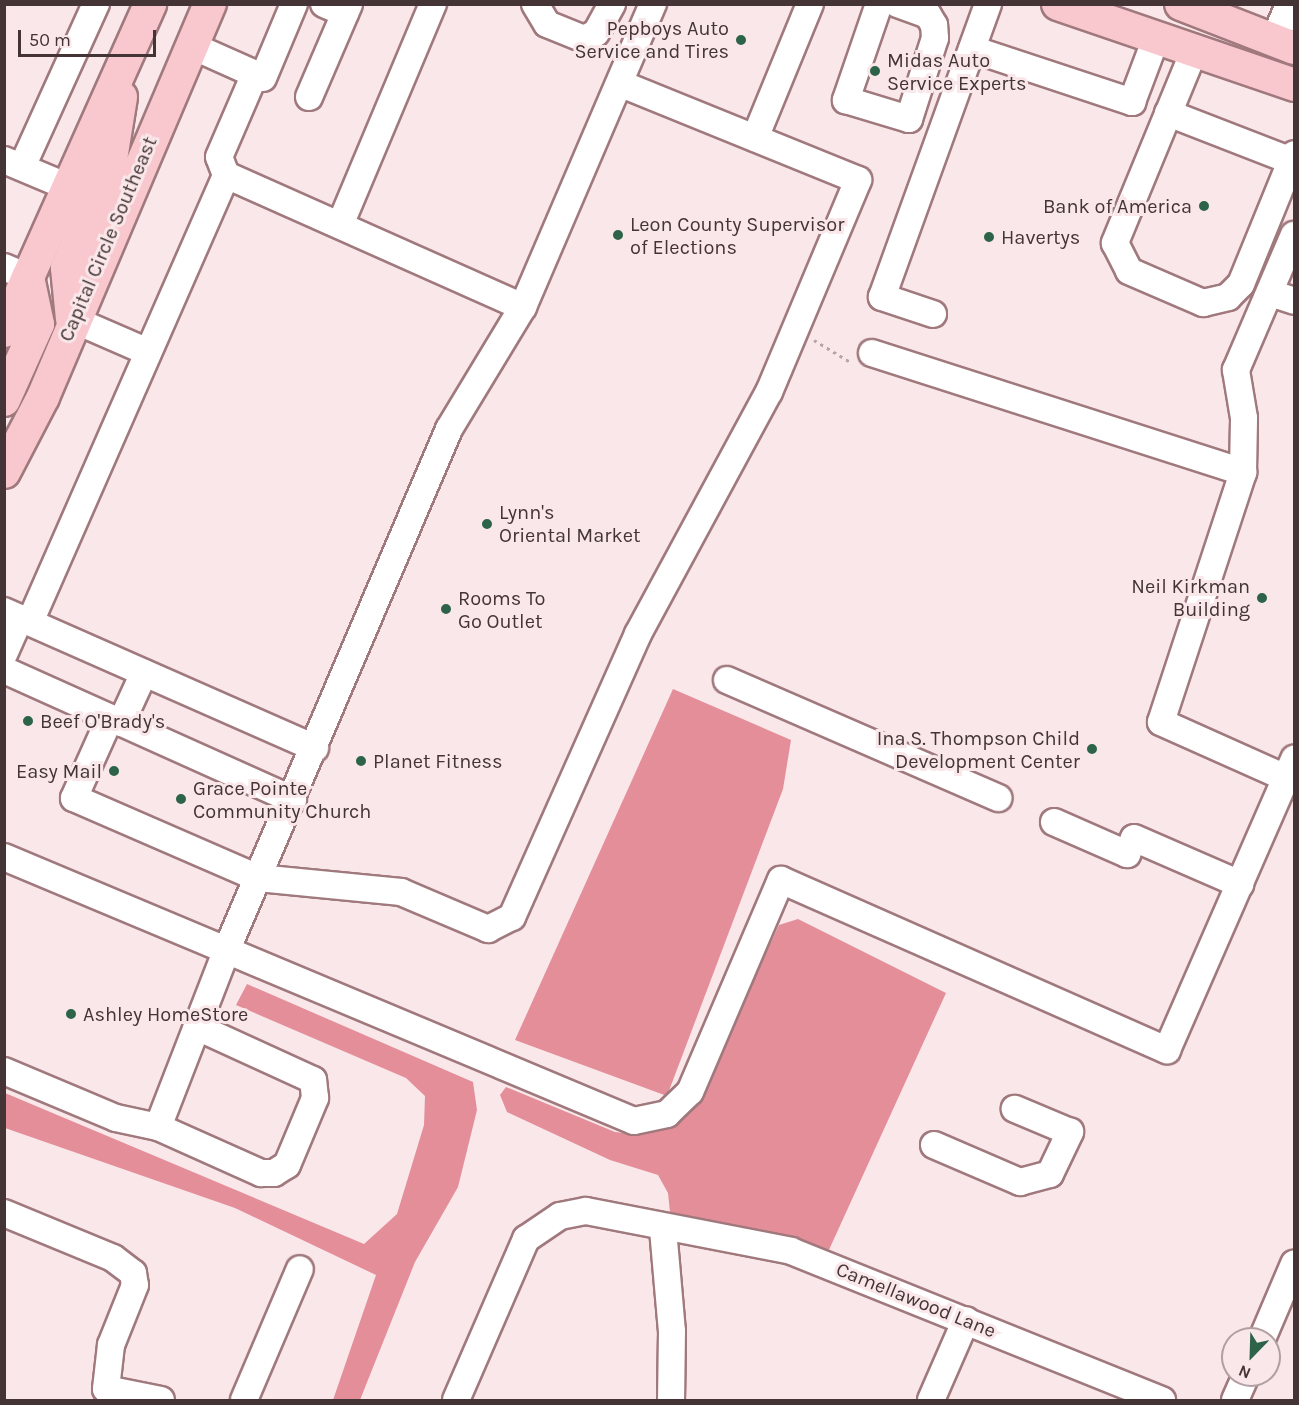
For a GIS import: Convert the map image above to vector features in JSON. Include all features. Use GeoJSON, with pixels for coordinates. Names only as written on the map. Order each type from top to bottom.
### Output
{"type":"FeatureCollection","features":[{"type":"Feature","properties":{"kind":"main road"},"geometry":{"type":"LineString","coordinates":[[4,332],[16,272],[68,187],[150,4]]}},
{"type":"Feature","properties":{"kind":"main road","name":"Capital Circle Southeast"},"geometry":{"type":"LineString","coordinates":[[4,472],[43,397],[72,319],[210,4]]}},
{"type":"Feature","properties":{"kind":"main road"},"geometry":{"type":"LineString","coordinates":[[1058,4],[1294,85]]}},
{"type":"Feature","properties":{"kind":"main road"},"geometry":{"type":"LineString","coordinates":[[1181,4],[1215,11],[1288,50]]}},
{"type":"Feature","properties":{"kind":"main road"},"geometry":{"type":"LineString","coordinates":[[1242,66],[1288,50]]}},
{"type":"Feature","properties":{"kind":"main road"},"geometry":{"type":"LineString","coordinates":[[72,319],[67,268],[109,172],[129,55]]}},
{"type":"Feature","properties":{"kind":"main road"},"geometry":{"type":"LineString","coordinates":[[4,400],[38,324],[16,272]]}},
{"type":"Feature","properties":{"kind":"street"},"geometry":{"type":"LineString","coordinates":[[68,187],[13,163],[96,4]]}},
{"type":"Feature","properties":{"kind":"street"},"geometry":{"type":"LineString","coordinates":[[264,78],[294,4]]}},
{"type":"Feature","properties":{"kind":"street"},"geometry":{"type":"LineString","coordinates":[[340,225],[433,4]]}},
{"type":"Feature","properties":{"kind":"street"},"geometry":{"type":"LineString","coordinates":[[535,4],[547,24],[584,39],[596,33],[612,4]]}},
{"type":"Feature","properties":{"kind":"street"},"geometry":{"type":"LineString","coordinates":[[158,1127],[227,949],[293,800],[449,429],[523,307],[622,84],[653,4]]}},
{"type":"Feature","properties":{"kind":"street"},"geometry":{"type":"LineString","coordinates":[[755,138],[810,4]]}},
{"type":"Feature","properties":{"kind":"street"},"geometry":{"type":"LineString","coordinates":[[879,4],[846,100],[909,120],[935,38],[934,25],[928,15],[897,4]]}},
{"type":"Feature","properties":{"kind":"street"},"geometry":{"type":"LineString","coordinates":[[933,315],[882,297],[988,4]]}},
{"type":"Feature","properties":{"kind":"street"},"geometry":{"type":"LineString","coordinates":[[1288,50],[1289,4]]}},
{"type":"Feature","properties":{"kind":"street"},"geometry":{"type":"LineString","coordinates":[[309,97],[339,7]]}},
{"type":"Feature","properties":{"kind":"street"},"geometry":{"type":"LineString","coordinates":[[972,49],[1132,102],[1156,38]]}},
{"type":"Feature","properties":{"kind":"street"},"geometry":{"type":"LineString","coordinates":[[192,46],[255,74],[219,158],[226,175],[523,307]]}},
{"type":"Feature","properties":{"kind":"street"},"geometry":{"type":"LineString","coordinates":[[1168,113],[1293,158],[1241,284],[1228,297],[1203,303],[1129,272],[1115,243],[1168,113],[1194,51]]}},
{"type":"Feature","properties":{"kind":"street"},"geometry":{"type":"LineString","coordinates":[[144,673],[74,798],[258,878],[401,892],[488,928],[513,917],[638,633],[769,392],[858,180],[622,84]]}},
{"type":"Feature","properties":{"kind":"street"},"geometry":{"type":"LineString","coordinates":[[4,654],[18,617],[148,352],[226,175]]}},
{"type":"Feature","properties":{"kind":"street"},"geometry":{"type":"LineString","coordinates":[[4,856],[634,1121],[667,1114],[690,1092],[781,880],[1167,1050],[1290,768],[1161,722],[1243,472],[1244,418],[1236,370],[1294,235]]}},
{"type":"Feature","properties":{"kind":"street"},"geometry":{"type":"LineString","coordinates":[[1270,293],[1294,301]]}},
{"type":"Feature","properties":{"kind":"street"},"geometry":{"type":"LineString","coordinates":[[72,319],[148,352]]}},
{"type":"Feature","properties":{"kind":"street"},"geometry":{"type":"LineString","coordinates":[[864,359],[1243,472]]}},
{"type":"Feature","properties":{"kind":"street"},"geometry":{"type":"LineString","coordinates":[[18,617],[315,748]]}},
{"type":"Feature","properties":{"kind":"street"},"geometry":{"type":"LineString","coordinates":[[4,670],[293,800]]}},
{"type":"Feature","properties":{"kind":"street"},"geometry":{"type":"LineString","coordinates":[[727,680],[998,798]]}},
{"type":"Feature","properties":{"kind":"street"},"geometry":{"type":"LineString","coordinates":[[1054,822],[1127,854],[1134,838],[1240,884]]}},
{"type":"Feature","properties":{"kind":"street"},"geometry":{"type":"LineString","coordinates":[[4,1071],[116,1118],[158,1127],[261,1173],[274,1173],[287,1165],[315,1098],[313,1080],[303,1073],[197,1027]]}},
{"type":"Feature","properties":{"kind":"street"},"geometry":{"type":"LineString","coordinates":[[934,1145],[1020,1182],[1050,1174],[1070,1132],[1015,1109]]}},
{"type":"Feature","properties":{"kind":"street","name":"Camellawood Lane"},"geometry":{"type":"LineString","coordinates":[[456,1401],[512,1262],[538,1228],[560,1216],[586,1211],[663,1229],[791,1251],[1162,1401]]}},
{"type":"Feature","properties":{"kind":"street"},"geometry":{"type":"LineString","coordinates":[[4,1212],[113,1258],[133,1273],[135,1285],[111,1345],[100,1395],[161,1401]]}},
{"type":"Feature","properties":{"kind":"street"},"geometry":{"type":"LineString","coordinates":[[663,1229],[672,1331],[671,1401]]}},
{"type":"Feature","properties":{"kind":"street"},"geometry":{"type":"LineString","coordinates":[[1267,1327],[1294,1264]]}},
{"type":"Feature","properties":{"kind":"street"},"geometry":{"type":"LineString","coordinates":[[244,1401],[300,1269]]}},
{"type":"Feature","properties":{"kind":"street"},"geometry":{"type":"LineString","coordinates":[[931,1401],[966,1320]]}},
{"type":"Feature","properties":{"kind":"street"},"geometry":{"type":"LineString","coordinates":[[1235,1401],[1241,1387]]}},
{"type":"Feature","properties":{"kind":"path"},"geometry":{"type":"LineString","coordinates":[[795,329],[864,359]]}},
{"type":"Feature","properties":{"kind":"shaded area"},"geometry":{"type":"Polygon","coordinates":[[[673,689],[791,740],[783,789],[667,1096],[515,1040],[673,689]]]}},
{"type":"Feature","properties":{"kind":"shaded area"},"geometry":{"type":"Polygon","coordinates":[[[798,919],[946,993],[828,1252],[747,1228],[671,1222],[668,1193],[658,1175],[610,1160],[507,1112],[500,1095],[506,1087],[615,1132],[641,1135],[667,1126],[696,1105],[779,925],[798,919]]]}},
{"type":"Feature","properties":{"kind":"shaded area"},"geometry":{"type":"Polygon","coordinates":[[[247,984],[473,1082],[477,1110],[458,1187],[415,1262],[360,1400],[333,1400],[376,1275],[235,1208],[5,1128],[5,1093],[364,1244],[397,1214],[424,1125],[425,1096],[406,1078],[236,1005],[247,984]]]}},
{"type":"Feature","properties":{"kind":"place","name":"Pepboys Auto Service and Tires"},"geometry":{"type":"Point","coordinates":[741,40]}},
{"type":"Feature","properties":{"kind":"place","name":"Midas Auto Service Experts"},"geometry":{"type":"Point","coordinates":[875,71]}},
{"type":"Feature","properties":{"kind":"place","name":"Bank of America"},"geometry":{"type":"Point","coordinates":[1204,206]}},
{"type":"Feature","properties":{"kind":"place","name":"Leon County Supervisor of Elections"},"geometry":{"type":"Point","coordinates":[618,235]}},
{"type":"Feature","properties":{"kind":"place","name":"Havertys"},"geometry":{"type":"Point","coordinates":[989,237]}},
{"type":"Feature","properties":{"kind":"place","name":"Lynn's Oriental Market"},"geometry":{"type":"Point","coordinates":[487,524]}},
{"type":"Feature","properties":{"kind":"place","name":"Neil Kirkman Building"},"geometry":{"type":"Point","coordinates":[1262,598]}},
{"type":"Feature","properties":{"kind":"place","name":"Rooms To Go Outlet"},"geometry":{"type":"Point","coordinates":[446,609]}},
{"type":"Feature","properties":{"kind":"place","name":"Beef O'Brady's"},"geometry":{"type":"Point","coordinates":[28,721]}},
{"type":"Feature","properties":{"kind":"place","name":"Ina S. Thompson Child Development Center"},"geometry":{"type":"Point","coordinates":[1092,749]}},
{"type":"Feature","properties":{"kind":"place","name":"Planet Fitness"},"geometry":{"type":"Point","coordinates":[361,761]}},
{"type":"Feature","properties":{"kind":"place","name":"Easy Mail"},"geometry":{"type":"Point","coordinates":[114,771]}},
{"type":"Feature","properties":{"kind":"place","name":"Grace Pointe Community Church"},"geometry":{"type":"Point","coordinates":[181,799]}},
{"type":"Feature","properties":{"kind":"place","name":"Ashley HomeStore"},"geometry":{"type":"Point","coordinates":[71,1014]}}]}
